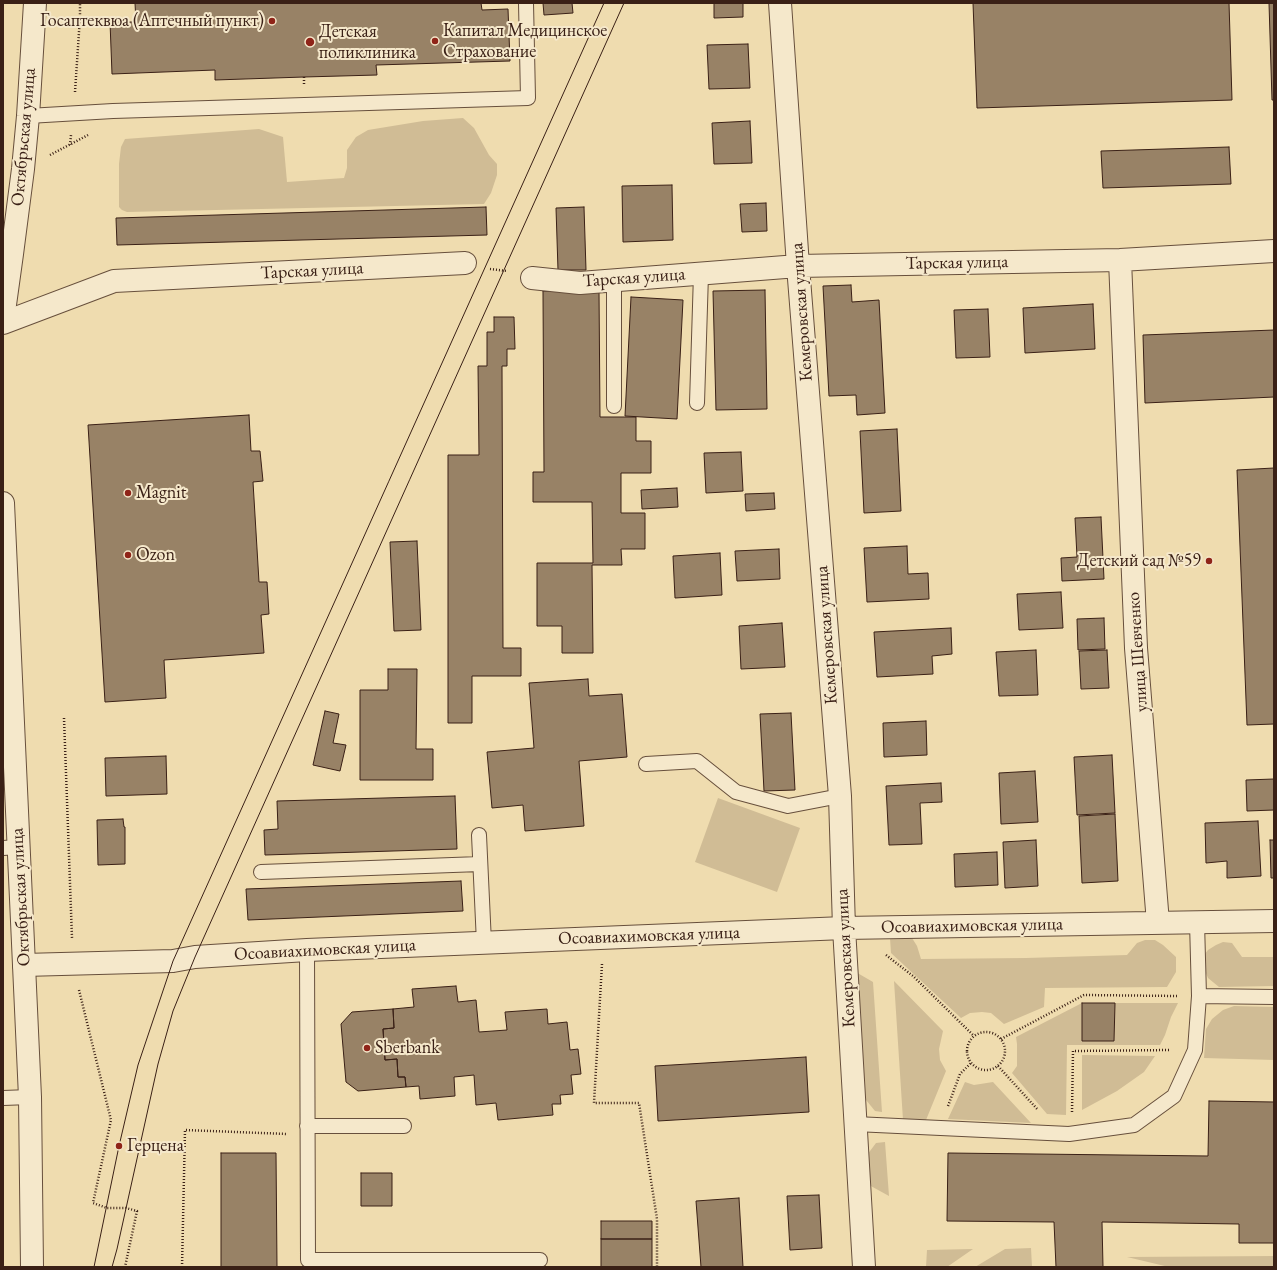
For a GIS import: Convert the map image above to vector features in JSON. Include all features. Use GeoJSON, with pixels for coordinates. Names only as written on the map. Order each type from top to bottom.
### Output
{"type":"FeatureCollection","features":[{"type":"Feature","properties":{"kind":"street","name":"Октябрьская улица"},"geometry":{"type":"LineString","coordinates":[[3,319],[28,116],[35,3]]}},
{"type":"Feature","properties":{"kind":"street","name":"Кемеровская улица"},"geometry":{"type":"LineString","coordinates":[[780,3],[798,266],[840,796],[844,928],[864,1267]]}},
{"type":"Feature","properties":{"kind":"street","name":"Тарская улица"},"geometry":{"type":"LineString","coordinates":[[532,278],[580,283],[798,266],[1120,260],[1274,251]]}},
{"type":"Feature","properties":{"kind":"street","name":"улица Шевченко"},"geometry":{"type":"LineString","coordinates":[[1120,260],[1136,648],[1158,923]]}},
{"type":"Feature","properties":{"kind":"street","name":"Тарская улица"},"geometry":{"type":"LineString","coordinates":[[3,323],[114,281],[464,263]]}},
{"type":"Feature","properties":{"kind":"street","name":"Октябрьская улица"},"geometry":{"type":"LineString","coordinates":[[3,504],[11,847],[24,965],[30,1097],[32,1267]]}},
{"type":"Feature","properties":{"kind":"street","name":"Осоавиахимовская улица"},"geometry":{"type":"LineString","coordinates":[[24,965],[173,961],[195,957],[306,950],[844,928],[1274,921]]}},
{"type":"Feature","properties":{"kind":"lane"},"geometry":{"type":"LineString","coordinates":[[28,116],[129,111],[528,98],[526,3]]}},
{"type":"Feature","properties":{"kind":"lane"},"geometry":{"type":"LineString","coordinates":[[697,403],[701,274]]}},
{"type":"Feature","properties":{"kind":"lane"},"geometry":{"type":"LineString","coordinates":[[614,280],[614,406]]}},
{"type":"Feature","properties":{"kind":"lane"},"geometry":{"type":"LineString","coordinates":[[646,764],[697,760],[736,792],[788,806],[840,796]]}},
{"type":"Feature","properties":{"kind":"lane"},"geometry":{"type":"LineString","coordinates":[[479,835],[484,943]]}},
{"type":"Feature","properties":{"kind":"lane"},"geometry":{"type":"LineString","coordinates":[[261,872],[480,864]]}},
{"type":"Feature","properties":{"kind":"lane"},"geometry":{"type":"LineString","coordinates":[[855,1124],[1066,1134],[1134,1125],[1174,1096],[1195,1050],[1199,996],[1197,922]]}},
{"type":"Feature","properties":{"kind":"lane"},"geometry":{"type":"LineString","coordinates":[[306,950],[308,1260],[540,1260]]}},
{"type":"Feature","properties":{"kind":"lane"},"geometry":{"type":"LineString","coordinates":[[1199,996],[1274,997]]}},
{"type":"Feature","properties":{"kind":"lane"},"geometry":{"type":"LineString","coordinates":[[3,1098],[30,1097]]}},
{"type":"Feature","properties":{"kind":"lane"},"geometry":{"type":"LineString","coordinates":[[307,1131],[404,1126]]}},
{"type":"Feature","properties":{"kind":"path"},"geometry":{"type":"LineString","coordinates":[[70,145],[80,3]]}},
{"type":"Feature","properties":{"kind":"path"},"geometry":{"type":"LineString","coordinates":[[464,263],[484,268],[504,270],[532,278]]}},
{"type":"Feature","properties":{"kind":"path"},"geometry":{"type":"LineString","coordinates":[[64,718],[72,963],[111,1120],[93,1203],[107,1208],[126,1208],[137,1211],[125,1267]]}},
{"type":"Feature","properties":{"kind":"path"},"geometry":{"type":"LineString","coordinates":[[603,938],[594,1103],[640,1103],[657,1219],[657,1267]]}},
{"type":"Feature","properties":{"kind":"path"},"geometry":{"type":"LineString","coordinates":[[886,955],[913,976],[974,1036]]}},
{"type":"Feature","properties":{"kind":"path"},"geometry":{"type":"LineString","coordinates":[[1001,1039],[1084,995],[1199,996]]}},
{"type":"Feature","properties":{"kind":"path"},"geometry":{"type":"LineString","coordinates":[[988,1032],[995,1034],[1001,1039],[1004,1046],[1004,1053],[998,1066],[984,1070],[977,1068],[971,1063],[967,1049],[969,1042],[974,1036],[988,1032]]}},
{"type":"Feature","properties":{"kind":"path"},"geometry":{"type":"LineString","coordinates":[[1066,1134],[1073,1051],[1195,1050]]}},
{"type":"Feature","properties":{"kind":"path"},"geometry":{"type":"LineString","coordinates":[[939,1128],[960,1074],[971,1063]]}},
{"type":"Feature","properties":{"kind":"path"},"geometry":{"type":"LineString","coordinates":[[998,1066],[1066,1134]]}},
{"type":"Feature","properties":{"kind":"path"},"geometry":{"type":"LineString","coordinates":[[182,1267],[185,1130],[307,1131]]}},
{"type":"Feature","properties":{"kind":"shaded area"},"geometry":{"type":"Polygon","coordinates":[[[463,118],[474,128],[489,155],[497,164],[497,175],[491,193],[484,204],[127,212],[119,207],[119,164],[121,147],[125,139],[259,129],[283,137],[287,182],[344,178],[347,168],[347,150],[356,137],[368,130],[423,121],[463,118]]]}},
{"type":"Feature","properties":{"kind":"shaded area"},"geometry":{"type":"Polygon","coordinates":[[[718,798],[800,828],[777,892],[695,862],[718,798]]]}},
{"type":"Feature","properties":{"kind":"shaded area"},"geometry":{"type":"Polygon","coordinates":[[[890,938],[912,938],[917,946],[921,959],[1127,955],[1137,943],[1145,940],[1155,940],[1176,957],[1176,972],[1167,987],[1045,988],[1044,1007],[1004,1024],[991,1013],[970,1013],[961,1018],[891,953],[890,938]]]}},
{"type":"Feature","properties":{"kind":"shaded area"},"geometry":{"type":"Polygon","coordinates":[[[1223,942],[1232,943],[1242,957],[1274,957],[1274,986],[1219,987],[1208,978],[1202,964],[1204,955],[1208,950],[1223,942]]]}},
{"type":"Feature","properties":{"kind":"shaded area"},"geometry":{"type":"Polygon","coordinates":[[[854,971],[873,982],[882,1112],[875,1111],[862,1095],[854,971]]]}},
{"type":"Feature","properties":{"kind":"shaded area"},"geometry":{"type":"Polygon","coordinates":[[[894,981],[943,1031],[939,1049],[940,1060],[946,1071],[926,1120],[903,1120],[894,981]]]}},
{"type":"Feature","properties":{"kind":"shaded area"},"geometry":{"type":"Polygon","coordinates":[[[1082,1003],[1082,1040],[1114,1041],[1115,1003],[1178,1003],[1160,1045],[1067,1045],[1066,1115],[1047,1114],[1012,1073],[1017,1066],[1016,1037],[1082,1003]]]}},
{"type":"Feature","properties":{"kind":"shaded area"},"geometry":{"type":"Polygon","coordinates":[[[1234,1006],[1274,1007],[1274,1060],[1204,1058],[1206,1029],[1212,1019],[1223,1010],[1234,1006]]]}},
{"type":"Feature","properties":{"kind":"shaded area"},"geometry":{"type":"Polygon","coordinates":[[[1082,1055],[1155,1056],[1144,1072],[1117,1091],[1082,1110],[1082,1055]]]}},
{"type":"Feature","properties":{"kind":"shaded area"},"geometry":{"type":"Polygon","coordinates":[[[965,1082],[974,1085],[993,1082],[1031,1123],[948,1119],[965,1082]]]}},
{"type":"Feature","properties":{"kind":"shaded area"},"geometry":{"type":"Polygon","coordinates":[[[885,1142],[889,1196],[869,1185],[867,1155],[876,1143],[885,1142]]]}},
{"type":"Feature","properties":{"kind":"shaded area"},"geometry":{"type":"Polygon","coordinates":[[[1031,1248],[1032,1267],[975,1267],[1005,1249],[1031,1248]]]}},
{"type":"Feature","properties":{"kind":"shaded area"},"geometry":{"type":"Polygon","coordinates":[[[973,1249],[947,1267],[926,1267],[927,1250],[973,1249]]]}},
{"type":"Feature","properties":{"kind":"shaded area"},"geometry":{"type":"Polygon","coordinates":[[[1274,1256],[1274,1267],[1169,1267],[1127,1257],[1274,1256]]]}},
{"type":"Feature","properties":{"kind":"building","name":"Детская поликлиника"},"geometry":{"type":"Polygon","coordinates":[[[135,3],[481,3],[482,10],[508,9],[510,61],[376,65],[377,75],[215,80],[215,70],[112,74],[110,22],[136,22],[135,3]]]}},
{"type":"Feature","properties":{"kind":"building"},"geometry":{"type":"Polygon","coordinates":[[[543,3],[572,3],[573,13],[544,15],[543,3]]]}},
{"type":"Feature","properties":{"kind":"building"},"geometry":{"type":"Polygon","coordinates":[[[714,3],[743,3],[743,17],[714,18],[714,3]]]}},
{"type":"Feature","properties":{"kind":"building"},"geometry":{"type":"Polygon","coordinates":[[[973,3],[1229,3],[1232,100],[977,108],[973,3]]]}},
{"type":"Feature","properties":{"kind":"building"},"geometry":{"type":"Polygon","coordinates":[[[1269,3],[1274,3],[1274,100],[1272,100],[1269,3]]]}},
{"type":"Feature","properties":{"kind":"building"},"geometry":{"type":"Polygon","coordinates":[[[748,44],[750,88],[709,89],[707,45],[748,44]]]}},
{"type":"Feature","properties":{"kind":"building"},"geometry":{"type":"Polygon","coordinates":[[[750,121],[752,163],[714,164],[712,123],[750,121]]]}},
{"type":"Feature","properties":{"kind":"building"},"geometry":{"type":"Polygon","coordinates":[[[1229,147],[1231,184],[1103,188],[1101,151],[1229,147]]]}},
{"type":"Feature","properties":{"kind":"building"},"geometry":{"type":"Polygon","coordinates":[[[672,185],[673,240],[623,242],[622,186],[672,185]]]}},
{"type":"Feature","properties":{"kind":"building"},"geometry":{"type":"Polygon","coordinates":[[[766,203],[767,231],[742,232],[740,204],[766,203]]]}},
{"type":"Feature","properties":{"kind":"building"},"geometry":{"type":"Polygon","coordinates":[[[486,207],[487,235],[117,245],[116,218],[486,207]]]}},
{"type":"Feature","properties":{"kind":"building"},"geometry":{"type":"Polygon","coordinates":[[[584,207],[586,270],[558,270],[556,208],[584,207]]]}},
{"type":"Feature","properties":{"kind":"building"},"geometry":{"type":"Polygon","coordinates":[[[851,285],[852,302],[879,300],[885,413],[857,415],[856,395],[829,396],[823,286],[851,285]]]}},
{"type":"Feature","properties":{"kind":"building"},"geometry":{"type":"Polygon","coordinates":[[[765,290],[767,409],[716,410],[713,291],[765,290]]]}},
{"type":"Feature","properties":{"kind":"building"},"geometry":{"type":"Polygon","coordinates":[[[543,291],[599,291],[600,417],[636,417],[636,441],[651,441],[651,473],[621,473],[621,513],[645,513],[645,549],[621,549],[622,565],[592,565],[593,653],[562,653],[562,626],[537,626],[537,563],[593,563],[592,502],[533,502],[533,472],[544,472],[543,291]]]}},
{"type":"Feature","properties":{"kind":"building"},"geometry":{"type":"Polygon","coordinates":[[[631,297],[683,300],[677,419],[625,416],[631,297]]]}},
{"type":"Feature","properties":{"kind":"building"},"geometry":{"type":"Polygon","coordinates":[[[1093,304],[1095,349],[1025,353],[1023,308],[1093,304]]]}},
{"type":"Feature","properties":{"kind":"building"},"geometry":{"type":"Polygon","coordinates":[[[988,309],[990,357],[956,358],[954,310],[988,309]]]}},
{"type":"Feature","properties":{"kind":"building"},"geometry":{"type":"Polygon","coordinates":[[[494,317],[514,317],[515,349],[507,349],[507,366],[502,366],[503,648],[521,648],[521,676],[472,676],[472,723],[448,723],[448,455],[479,455],[478,366],[487,366],[487,332],[494,332],[494,317]]]}},
{"type":"Feature","properties":{"kind":"building"},"geometry":{"type":"Polygon","coordinates":[[[1274,330],[1274,397],[1145,403],[1143,335],[1274,330]]]}},
{"type":"Feature","properties":{"kind":"building"},"geometry":{"type":"Polygon","coordinates":[[[249,415],[251,451],[260,451],[263,481],[253,482],[259,582],[267,582],[269,614],[261,615],[264,653],[164,660],[166,698],[105,702],[88,425],[249,415]]]}},
{"type":"Feature","properties":{"kind":"building"},"geometry":{"type":"Polygon","coordinates":[[[897,429],[901,511],[864,513],[860,431],[897,429]]]}},
{"type":"Feature","properties":{"kind":"building"},"geometry":{"type":"Polygon","coordinates":[[[741,452],[743,491],[706,493],[704,453],[741,452]]]}},
{"type":"Feature","properties":{"kind":"building"},"geometry":{"type":"Polygon","coordinates":[[[1274,468],[1274,724],[1247,725],[1237,470],[1274,468]]]}},
{"type":"Feature","properties":{"kind":"building"},"geometry":{"type":"Polygon","coordinates":[[[677,488],[678,507],[642,509],[641,490],[677,488]]]}},
{"type":"Feature","properties":{"kind":"building"},"geometry":{"type":"Polygon","coordinates":[[[774,493],[775,509],[746,511],[745,494],[774,493]]]}},
{"type":"Feature","properties":{"kind":"building"},"geometry":{"type":"Polygon","coordinates":[[[1101,517],[1104,579],[1062,581],[1061,558],[1077,557],[1075,518],[1101,517]]]}},
{"type":"Feature","properties":{"kind":"building"},"geometry":{"type":"Polygon","coordinates":[[[417,541],[421,630],[394,631],[390,542],[417,541]]]}},
{"type":"Feature","properties":{"kind":"building"},"geometry":{"type":"Polygon","coordinates":[[[907,546],[908,574],[928,573],[929,599],[867,602],[864,548],[907,546]]]}},
{"type":"Feature","properties":{"kind":"building"},"geometry":{"type":"Polygon","coordinates":[[[779,549],[780,579],[737,581],[735,551],[779,549]]]}},
{"type":"Feature","properties":{"kind":"building"},"geometry":{"type":"Polygon","coordinates":[[[720,553],[722,595],[675,598],[673,556],[720,553]]]}},
{"type":"Feature","properties":{"kind":"building"},"geometry":{"type":"Polygon","coordinates":[[[1061,592],[1063,628],[1019,630],[1017,594],[1061,592]]]}},
{"type":"Feature","properties":{"kind":"building"},"geometry":{"type":"Polygon","coordinates":[[[1104,618],[1105,649],[1078,650],[1077,619],[1104,618]]]}},
{"type":"Feature","properties":{"kind":"building"},"geometry":{"type":"Polygon","coordinates":[[[782,623],[785,667],[741,669],[739,626],[782,623]]]}},
{"type":"Feature","properties":{"kind":"building"},"geometry":{"type":"Polygon","coordinates":[[[951,628],[952,654],[932,656],[933,674],[877,677],[874,632],[951,628]]]}},
{"type":"Feature","properties":{"kind":"building"},"geometry":{"type":"Polygon","coordinates":[[[1036,650],[1038,695],[999,696],[996,652],[1036,650]]]}},
{"type":"Feature","properties":{"kind":"building"},"geometry":{"type":"Polygon","coordinates":[[[1107,650],[1109,688],[1081,689],[1079,651],[1107,650]]]}},
{"type":"Feature","properties":{"kind":"building"},"geometry":{"type":"Polygon","coordinates":[[[388,669],[417,669],[416,749],[433,749],[433,780],[360,780],[360,690],[388,690],[388,669]]]}},
{"type":"Feature","properties":{"kind":"building"},"geometry":{"type":"Polygon","coordinates":[[[588,679],[589,696],[622,694],[627,757],[579,761],[584,826],[525,831],[523,805],[492,808],[487,752],[534,748],[529,683],[588,679]]]}},
{"type":"Feature","properties":{"kind":"building"},"geometry":{"type":"Polygon","coordinates":[[[325,711],[339,714],[333,743],[346,745],[340,771],[313,765],[325,711]]]}},
{"type":"Feature","properties":{"kind":"building"},"geometry":{"type":"Polygon","coordinates":[[[791,713],[795,790],[764,791],[760,714],[791,713]]]}},
{"type":"Feature","properties":{"kind":"building"},"geometry":{"type":"Polygon","coordinates":[[[926,721],[927,755],[884,757],[883,723],[926,721]]]}},
{"type":"Feature","properties":{"kind":"building"},"geometry":{"type":"Polygon","coordinates":[[[1112,755],[1115,813],[1077,815],[1074,757],[1112,755]]]}},
{"type":"Feature","properties":{"kind":"building"},"geometry":{"type":"Polygon","coordinates":[[[166,756],[167,794],[106,796],[105,758],[166,756]]]}},
{"type":"Feature","properties":{"kind":"building"},"geometry":{"type":"Polygon","coordinates":[[[1035,771],[1038,822],[1001,824],[999,773],[1035,771]]]}},
{"type":"Feature","properties":{"kind":"building"},"geometry":{"type":"Polygon","coordinates":[[[1274,779],[1274,810],[1247,811],[1246,780],[1274,779]]]}},
{"type":"Feature","properties":{"kind":"building"},"geometry":{"type":"Polygon","coordinates":[[[941,783],[942,802],[920,803],[922,844],[889,845],[886,786],[941,783]]]}},
{"type":"Feature","properties":{"kind":"building"},"geometry":{"type":"Polygon","coordinates":[[[455,796],[457,849],[265,855],[264,830],[278,829],[277,801],[455,796]]]}},
{"type":"Feature","properties":{"kind":"building"},"geometry":{"type":"Polygon","coordinates":[[[1115,814],[1118,881],[1082,883],[1079,816],[1115,814]]]}},
{"type":"Feature","properties":{"kind":"building"},"geometry":{"type":"Polygon","coordinates":[[[123,819],[125,827],[125,864],[98,865],[97,820],[123,819]]]}},
{"type":"Feature","properties":{"kind":"building"},"geometry":{"type":"Polygon","coordinates":[[[1258,821],[1261,876],[1227,878],[1227,861],[1206,863],[1205,823],[1258,821]]]}},
{"type":"Feature","properties":{"kind":"building"},"geometry":{"type":"Polygon","coordinates":[[[1036,840],[1038,886],[1005,888],[1003,842],[1036,840]]]}},
{"type":"Feature","properties":{"kind":"building"},"geometry":{"type":"Polygon","coordinates":[[[1270,840],[1274,840],[1274,878],[1271,878],[1270,840]]]}},
{"type":"Feature","properties":{"kind":"building"},"geometry":{"type":"Polygon","coordinates":[[[997,852],[998,885],[955,887],[954,854],[997,852]]]}},
{"type":"Feature","properties":{"kind":"building"},"geometry":{"type":"Polygon","coordinates":[[[461,881],[463,911],[248,920],[246,889],[461,881]]]}},
{"type":"Feature","properties":{"kind":"building"},"geometry":{"type":"Polygon","coordinates":[[[456,986],[458,1002],[476,1000],[479,1032],[507,1030],[505,1012],[547,1009],[548,1024],[567,1022],[570,1050],[578,1049],[581,1074],[571,1075],[573,1094],[560,1095],[561,1104],[552,1104],[553,1115],[498,1120],[496,1103],[476,1105],[474,1075],[454,1077],[455,1096],[420,1099],[419,1086],[406,1087],[405,1077],[398,1077],[397,1059],[385,1060],[383,1029],[394,1028],[393,1009],[414,1007],[412,989],[456,986]]]}},
{"type":"Feature","properties":{"kind":"building"},"geometry":{"type":"Polygon","coordinates":[[[1082,1003],[1115,1003],[1114,1041],[1082,1041],[1082,1003]]]}},
{"type":"Feature","properties":{"kind":"building"},"geometry":{"type":"Polygon","coordinates":[[[393,1009],[394,1028],[383,1029],[385,1060],[397,1059],[398,1077],[405,1077],[406,1087],[358,1091],[346,1082],[341,1024],[352,1012],[393,1009]]]}},
{"type":"Feature","properties":{"kind":"building"},"geometry":{"type":"Polygon","coordinates":[[[806,1057],[809,1112],[658,1121],[655,1066],[806,1057]]]}},
{"type":"Feature","properties":{"kind":"building"},"geometry":{"type":"Polygon","coordinates":[[[1209,1101],[1274,1102],[1274,1243],[1239,1243],[1239,1224],[1102,1222],[1103,1267],[1056,1267],[1054,1222],[947,1221],[948,1153],[1208,1156],[1209,1101]]]}},
{"type":"Feature","properties":{"kind":"building"},"geometry":{"type":"Polygon","coordinates":[[[221,1153],[276,1153],[277,1267],[221,1267],[221,1153]]]}},
{"type":"Feature","properties":{"kind":"building"},"geometry":{"type":"Polygon","coordinates":[[[361,1173],[392,1173],[392,1206],[361,1206],[361,1173]]]}},
{"type":"Feature","properties":{"kind":"building"},"geometry":{"type":"Polygon","coordinates":[[[819,1195],[822,1248],[790,1250],[787,1196],[819,1195]]]}},
{"type":"Feature","properties":{"kind":"building"},"geometry":{"type":"Polygon","coordinates":[[[739,1198],[743,1267],[701,1267],[696,1201],[739,1198]]]}},
{"type":"Feature","properties":{"kind":"building"},"geometry":{"type":"Polygon","coordinates":[[[601,1221],[652,1221],[652,1239],[601,1239],[601,1221]]]}},
{"type":"Feature","properties":{"kind":"building"},"geometry":{"type":"Polygon","coordinates":[[[601,1239],[652,1239],[652,1267],[601,1267],[601,1239]]]}},
{"type":"Feature","properties":{"kind":"tram line"},"geometry":{"type":"LineString","coordinates":[[94,1267],[119,1146],[138,1065],[173,961],[604,3]]}},
{"type":"Feature","properties":{"kind":"tram line"},"geometry":{"type":"LineString","coordinates":[[112,1267],[158,1064],[173,1011],[195,957],[624,3]]}},
{"type":"Feature","properties":{"kind":"place","name":"Госаптеквюа (Аптечный пункт)"},"geometry":{"type":"Point","coordinates":[272,21]}},
{"type":"Feature","properties":{"kind":"place","name":"Капитал Медицинское Страхование"},"geometry":{"type":"Point","coordinates":[435,41]}},
{"type":"Feature","properties":{"kind":"place","name":"Детская поликлиника"},"geometry":{"type":"Point","coordinates":[310,42]}},
{"type":"Feature","properties":{"kind":"place","name":"Magnit"},"geometry":{"type":"Point","coordinates":[128,493]}},
{"type":"Feature","properties":{"kind":"place","name":"Ozon"},"geometry":{"type":"Point","coordinates":[128,555]}},
{"type":"Feature","properties":{"kind":"place","name":"Детский сад №59"},"geometry":{"type":"Point","coordinates":[1209,561]}},
{"type":"Feature","properties":{"kind":"place","name":"Sberbank"},"geometry":{"type":"Point","coordinates":[367,1048]}},
{"type":"Feature","properties":{"kind":"place","name":"Герцена"},"geometry":{"type":"Point","coordinates":[119,1146]}}]}
